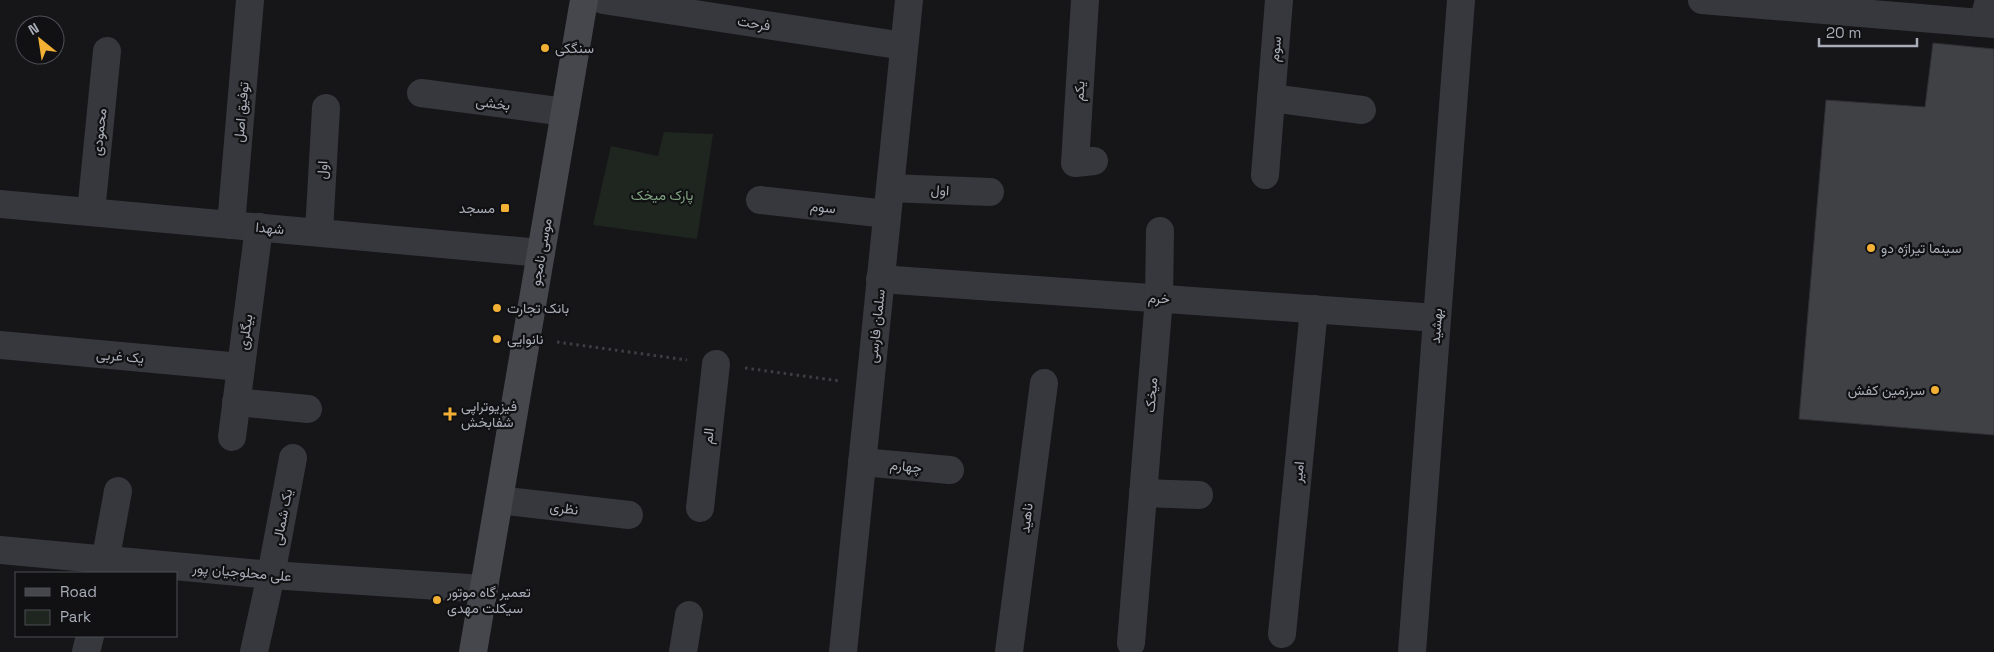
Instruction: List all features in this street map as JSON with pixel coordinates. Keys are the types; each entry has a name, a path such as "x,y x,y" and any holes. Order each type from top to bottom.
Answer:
{"main road":[{"name":"موسی نامجو","path":"473,652 584,0"}],"street":[{"name":"توفیق اصل","path":"231,225 250,0"},
{"name":"فرحت","path":"603,0 751,11 904,46"},
{"name":"سلمان فارسی","path":"843,652 909,0"},
{"name":"یکم","path":"1085,0 1075,163 1094,161"},
{"name":"سوم","path":"1265,176 1279,0"},
{"name":"بهشید","path":"1412,652 1461,0"},
{"path":"1702,0 1989,16"},
{"name":"محمودی","path":"92,212 108,51"},
{"name":"بخشی","path":"421,93 565,112"},
{"path":"1271,98 1362,110"},
{"name":"اول","path":"319,232 326,108"},
{"name":"اول","path":"890,188 990,192"},
{"name":"سوم","path":"760,200 887,214"},
{"name":"شهدا","path":"0,204 541,253"},
{"name":"بیگلری","path":"232,437 259,227"},
{"name":"میخک","path":"1130,643 1159,298 1160,231"},
{"name":"خرم","path":"880,279 1437,318"},
{"name":"امیر","path":"1282,634 1314,309"},
{"name":"یک غربی","path":"0,345 241,367"},
{"name":"الم","path":"700,508 716,364"},
{"name":"ناهید","path":"1009,652 1044,383"},
{"path":"236,402 308,409"},
{"name":"یک شمالی","path":"254,652 293,458"},
{"name":"چهارم","path":"862,462 950,470"},
{"path":"105,566 118,491"},
{"path":"1143,493 1199,495"},
{"name":"نظری","path":"499,500 629,516"},
{"name":"علی محلوجیان پور","path":"0,550 105,566 484,589"},
{"path":"683,652 689,615"},
{"path":"86,652 90,637"}],"green space":[{"name":"پارک میخک","path":"664,132 713,134 697,239 593,225 611,146 658,156"}],"building":[{"path":"1933,43 1994,49 1994,435 1799,419 1826,100 1925,107"}],"place":[{"name":"سنگکی","path":"545,48"},
{"name":"مسجد","path":"505,208"},
{"name":"سینما تیراژه دو","path":"1871,248"},
{"name":"بانک تجارت","path":"497,308"},
{"name":"نانوایی","path":"497,339"},
{"name":"سرزمین کفش","path":"1935,390"},
{"name":"فیزیوتراپی شفابخش","path":"450,414"},
{"name":"تعمیر گاه موتور سیکلت مهدی","path":"437,600"}]}
